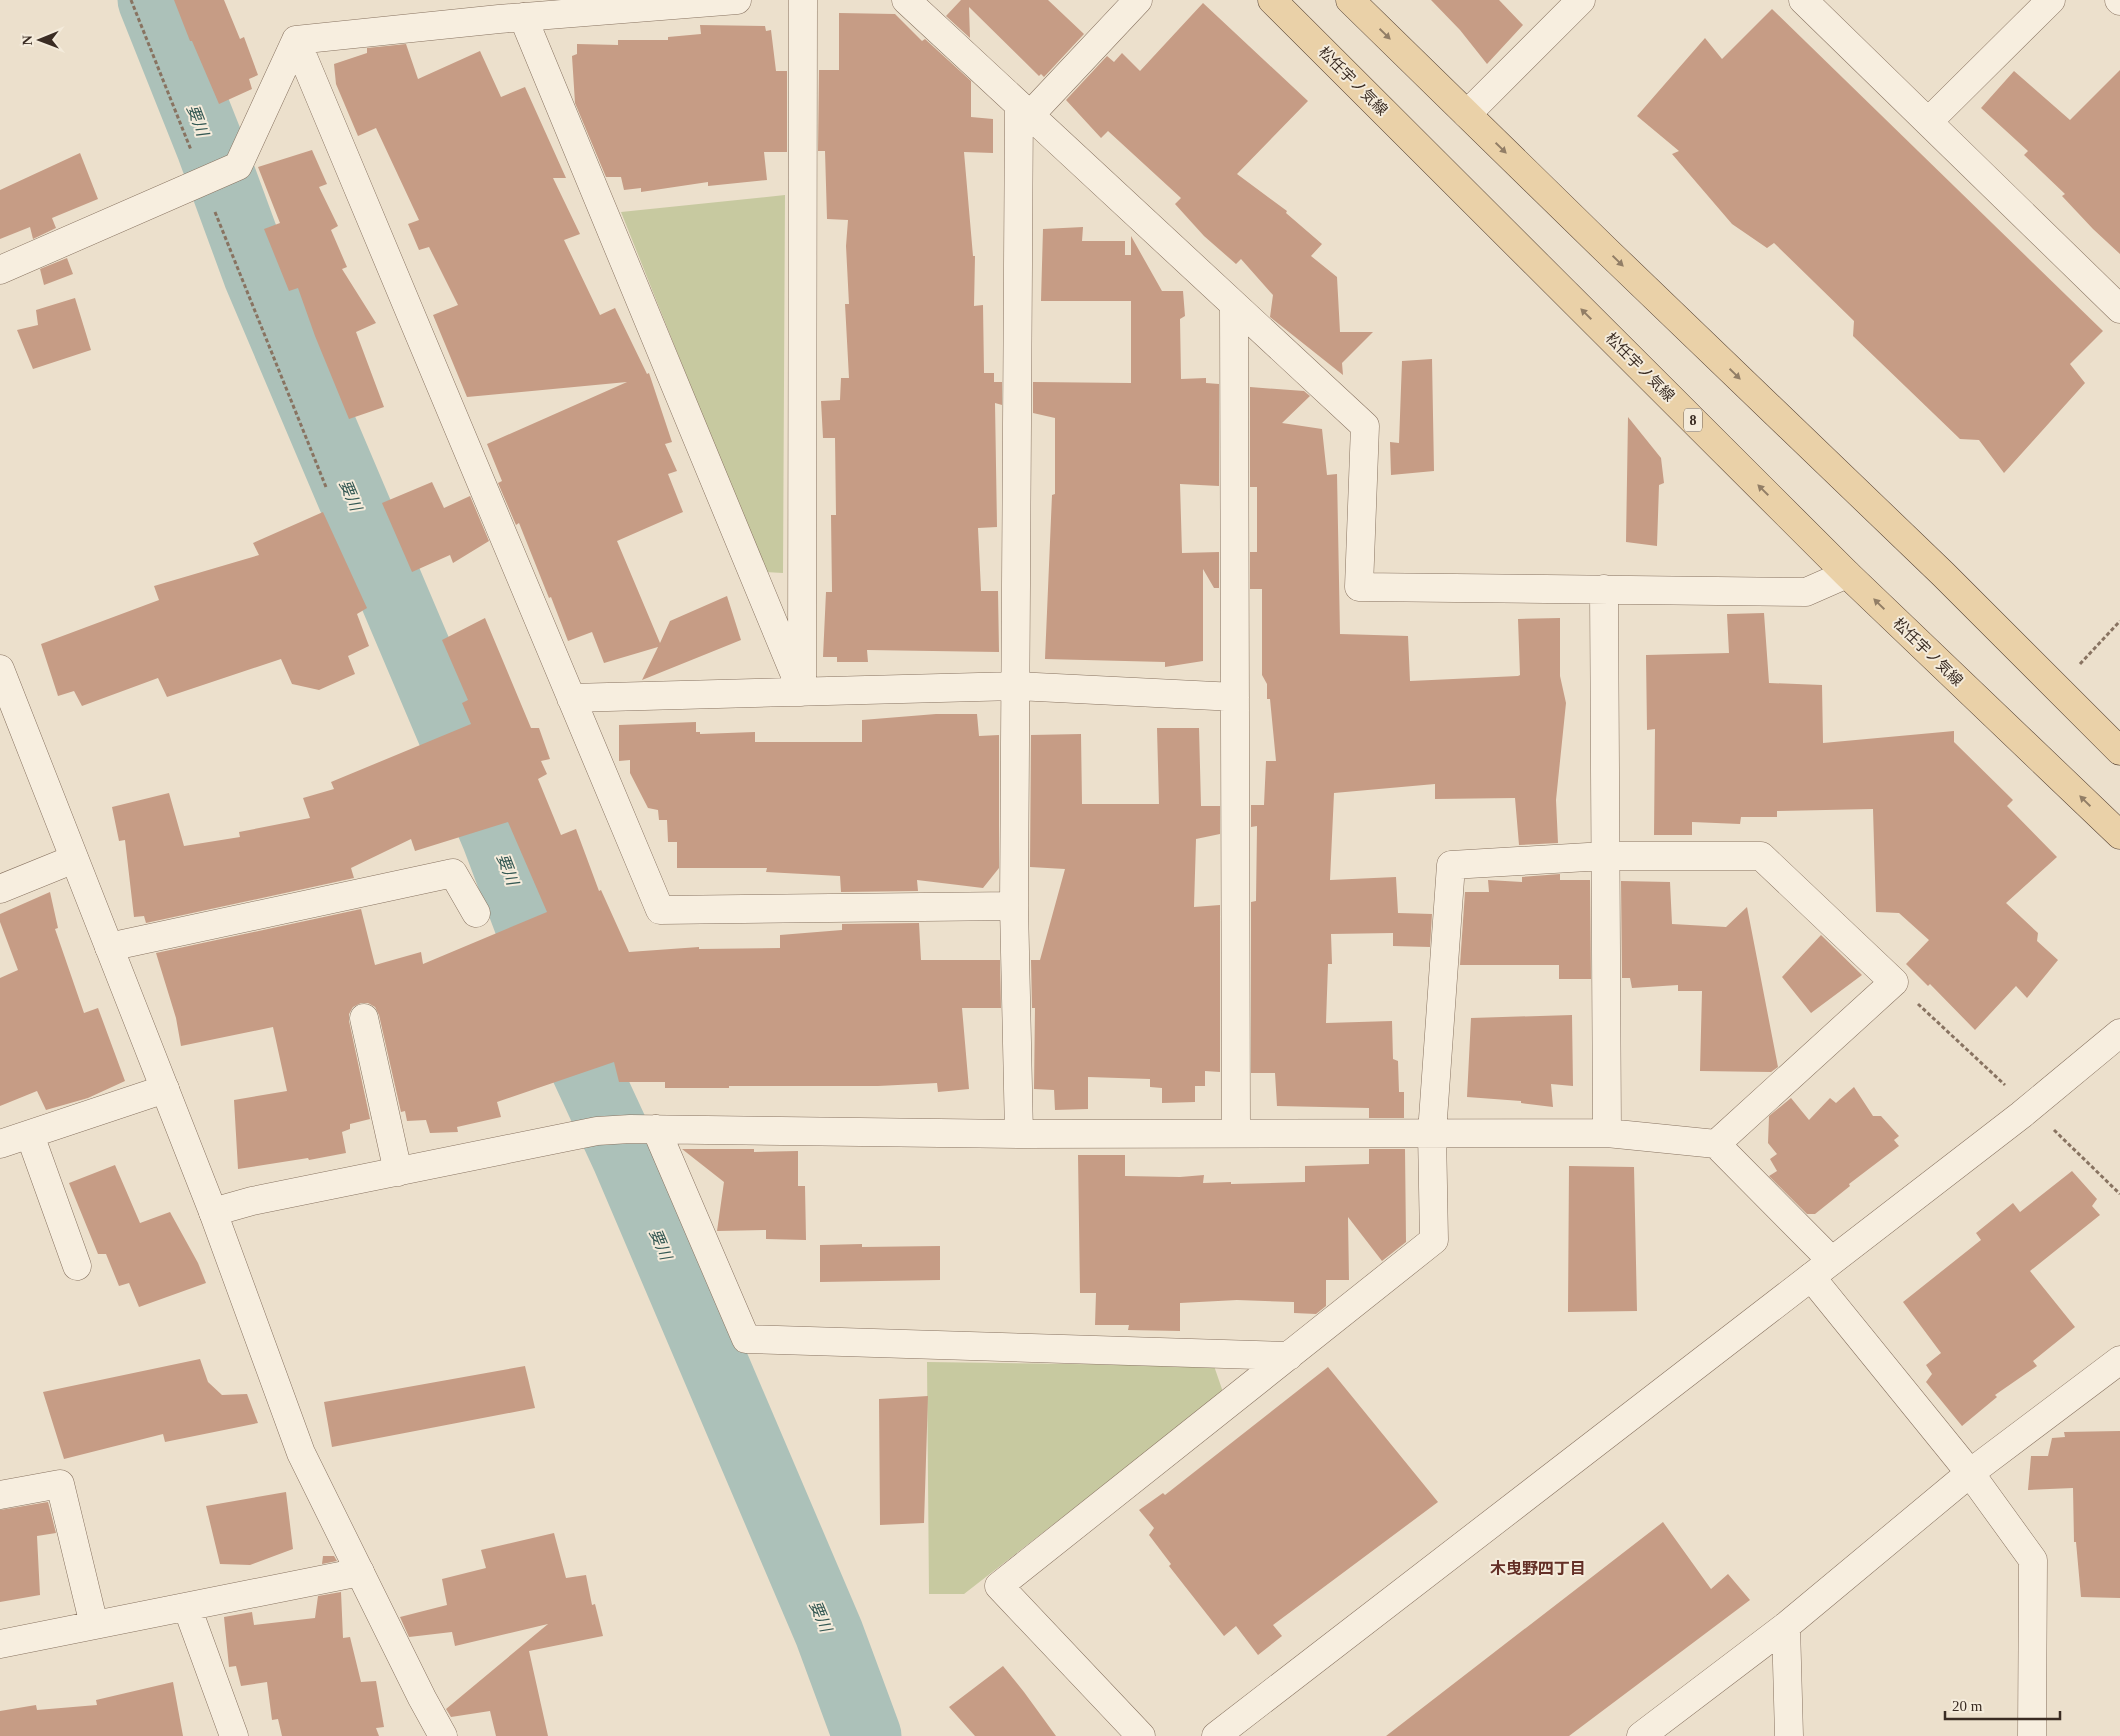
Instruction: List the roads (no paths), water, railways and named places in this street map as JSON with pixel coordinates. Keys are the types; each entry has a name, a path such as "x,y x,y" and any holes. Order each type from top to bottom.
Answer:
{"main road":[{"name":"松任宇ノ気線","path":"1272,0 1847,574 2120,835"},
{"path":"1350,0 1943,574 2120,751"}],"street":[{"path":"296,40 523,17 737,0"},
{"path":"802,692 804,0"},
{"path":"906,0 1365,426 1359,587 1806,592 1847,574"},
{"path":"1019,1134 1014,906 1025,110 1138,0"},
{"path":"1467,114 1581,0"},
{"path":"1803,0 2120,309"},
{"path":"1928,122 2051,0"},
{"path":"523,17 802,692"},
{"path":"0,270 238,166 296,40"},
{"path":"296,40 660,910 1014,906"},
{"path":"1234,305 1236,1134"},
{"path":"1604,589 1607,1133"},
{"path":"0,669 213,1212 301,1453 439,1735"},
{"path":"571,698 1016,686 1235,697"},
{"path":"1141,1736 999,1586 1434,1240 1432,1133 1450,864 1605,856 1762,856 1894,982 1716,1144"},
{"path":"0,889 74,859"},
{"path":"109,947 453,873 476,913"},
{"path":"364,1018 398,1172"},
{"path":"1216,1736 2029,1107 2120,1033"},
{"path":"0,1144 165,1089"},
{"path":"643,1129 746,1339 1289,1356"},
{"path":"213,1212 252,1201 597,1131 643,1129 1019,1134 1607,1133 1716,1144 1821,1268 2034,1560 2032,1736"},
{"path":"30,1135 77,1266"},
{"path":"1641,1736 1786,1626 1970,1473 2120,1360"},
{"path":"0,1495 60,1484 94,1625"},
{"path":"0,1644 360,1572"},
{"path":"187,1607 234,1736"},
{"path":"1786,1626 1789,1736"}],"waterway":[{"name":"要川","path":"152,0 211,148 258,276 496,837 576,1049 626,1157 829,1633 867,1736"}],"district":[{"name":"木曳野四丁目","path":"1538,1568"}]}
